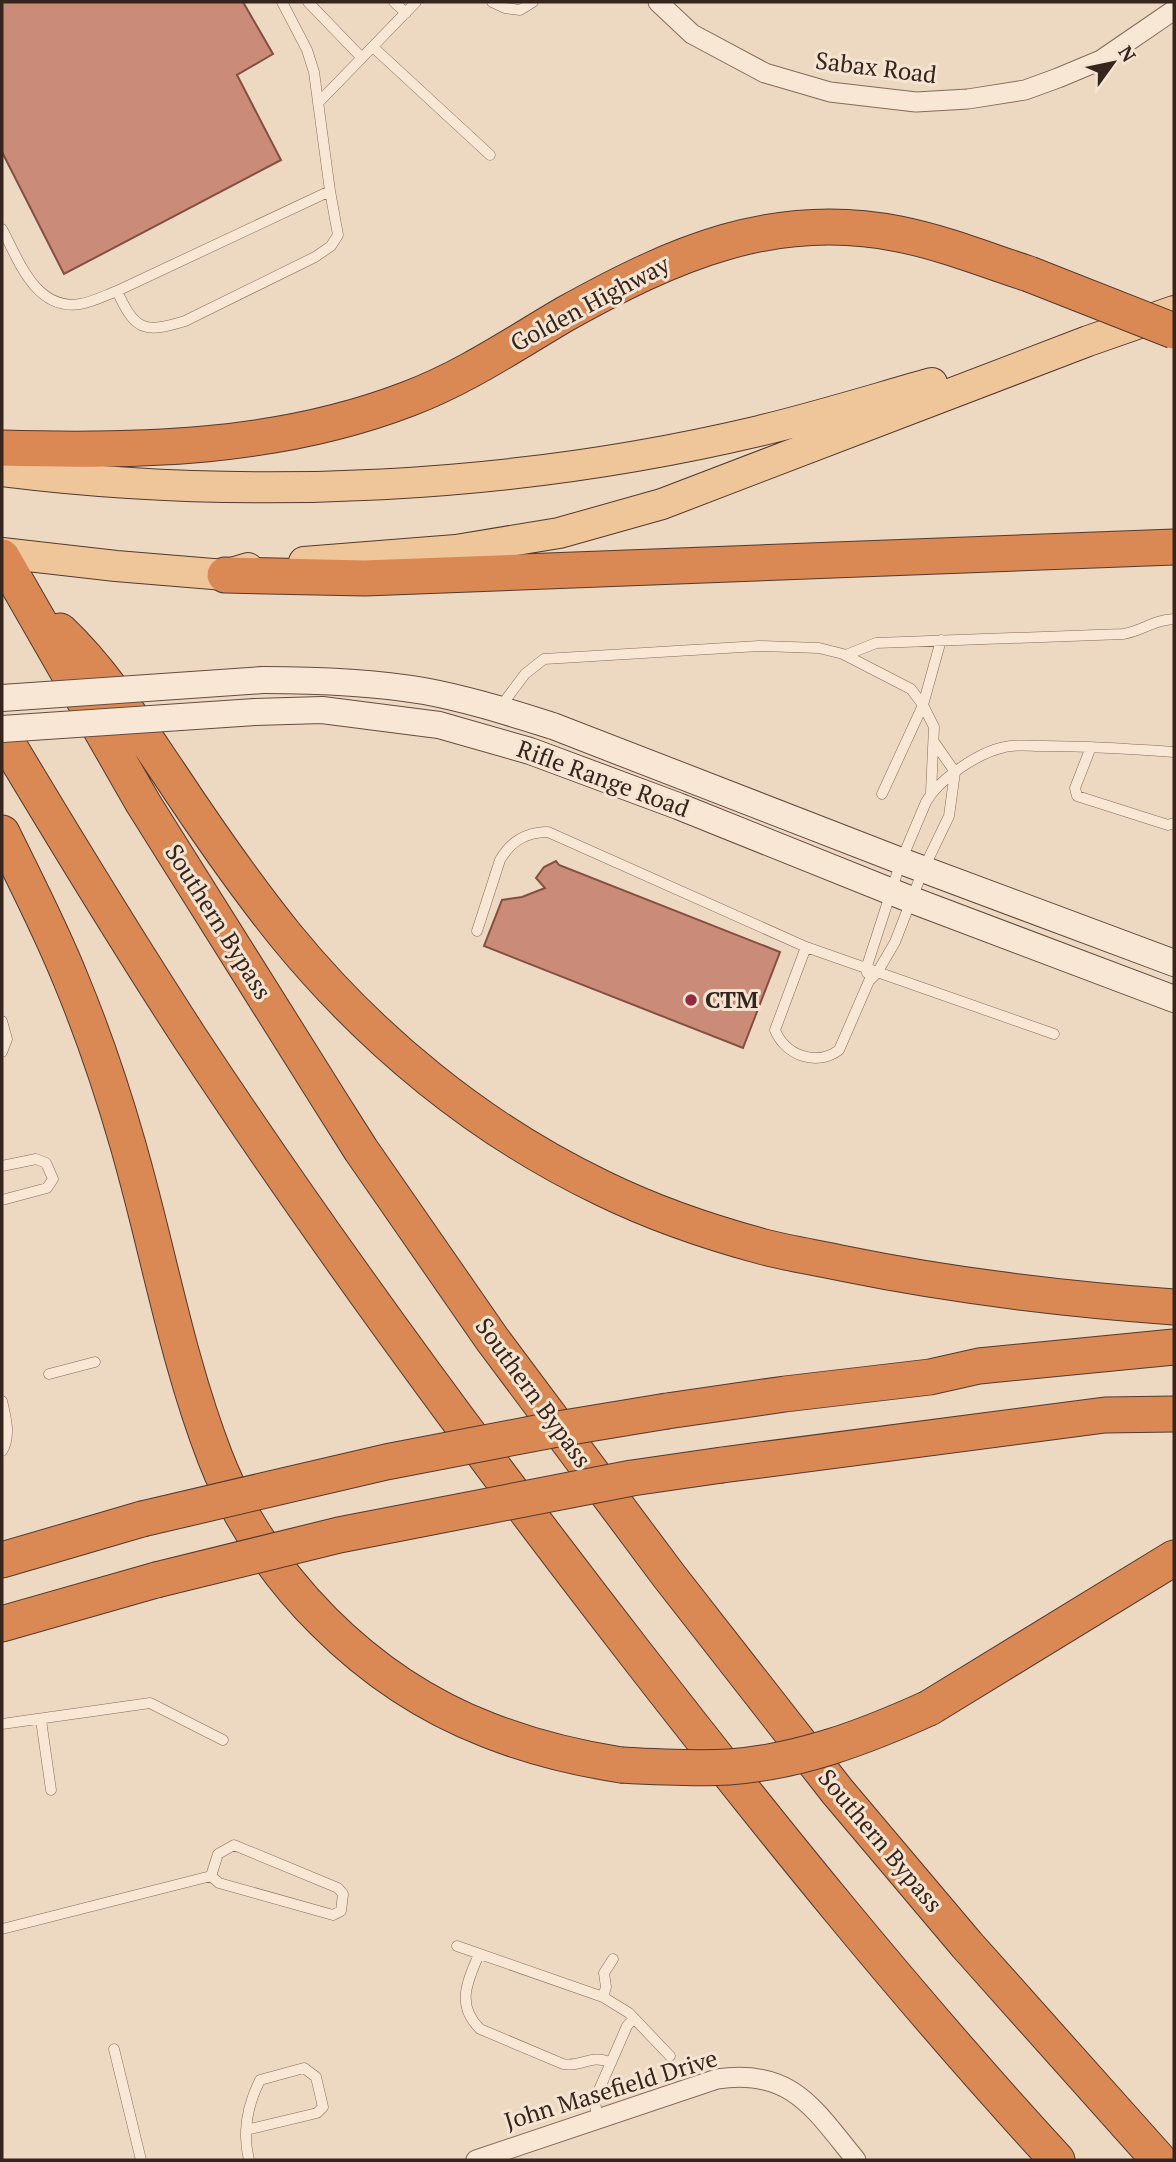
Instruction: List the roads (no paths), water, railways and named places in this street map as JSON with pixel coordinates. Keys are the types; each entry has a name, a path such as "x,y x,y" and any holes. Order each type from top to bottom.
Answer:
{"highway":[{"name":"Golden Highway","path":"2,448 142,449 242,441 347,419 409,399 463,374 644,271 711,245 750,234 841,228 899,234 1029,274 1174,331"},
{"path":"225,575 379,578 1174,547"},
{"name":"Southern Bypass","path":"2,555 24,598 143,803 336,1111 500,1350 669,1576 837,1791 967,1945 1159,2160"},
{"path":"24,598 101,675 244,881 322,978 365,1023 416,1069 528,1147 602,1188 658,1212 764,1247 895,1274 1041,1296 1174,1307"},
{"path":"2,734 88,877 191,1039 441,1396 530,1517 758,1811 906,1988 1057,2160"},
{"path":"2,834 47,924 90,1029 128,1144 196,1405 216,1460 251,1531 281,1573 317,1615 352,1647 432,1704 487,1730 562,1754 621,1765 690,1768 732,1766 790,1758 876,1732 929,1709 1174,1558"},
{"path":"2,1560 142,1519 386,1462 552,1430 785,1394 930,1377 979,1366 1174,1347"},
{"path":"2,1623 156,1580 367,1529 632,1478 1105,1415 1174,1414"}],"main road":[{"path":"2,555 225,575 280,562 318,562 456,550 559,533 662,504 1088,341 1174,311"},
{"path":"2,471 135,482 244,486 329,486 488,476 655,452 759,431 1088,341"},
{"name":"Rifle Range Road","path":"2,698 263,680 333,681 425,691 554,726 912,866 1174,963"},
{"name":"Rifle Range Road","path":"2,729 322,710 439,725 530,751 678,806 902,896 1174,999"}],"street":[{"name":"Sabax Road","path":"658,2 692,34 765,74 830,92 916,102 968,99 1014,92 1058,78 1101,60 1174,10"},
{"name":"John Masefield Drive","path":"476,2160 717,2080 749,2076 781,2085 808,2102 856,2160"}],"lane":[{"path":"117,291 129,317 144,327 167,326 185,321 315,257 331,246 338,235 314,72 307,50 282,2"},
{"path":"308,2 362,58"},
{"path":"394,2 406,13"},
{"path":"318,103 416,2"},
{"path":"492,2 505,8 520,10 533,2"},
{"path":"373,47 490,156"},
{"path":"2,229 28,278 51,301 81,304 117,291 330,191"},
{"path":"846,655 876,643 1123,634 1154,622 1174,620"},
{"path":"882,794 923,705 941,640"},
{"path":"499,709 525,674 544,659 759,646 819,648 846,655 911,689 934,727 931,793 902,896 866,969"},
{"path":"806,947 775,1024 778,1038 786,1048 799,1055 814,1058 828,1056 839,1050 873,977 895,942 902,896 912,866 949,816 955,772 934,742"},
{"path":"931,793 955,772 1008,746 1174,752"},
{"path":"1091,747 1075,788 1077,796 1168,825 1174,823"},
{"path":"477,931 505,851 526,835 548,832 806,947 866,969 873,977 1054,1034"},
{"path":"2,1021 6,1039 2,1052"},
{"path":"2,1166 36,1159 46,1163 53,1179 47,1188 2,1200"},
{"path":"49,1374 95,1362"},
{"path":"2,1401 6,1419 6,1444 2,1451"},
{"path":"2,1724 150,1703 223,1740"},
{"path":"41,1720 51,1790"},
{"path":"234,1845 338,1888 343,1894 341,1911 333,1915 219,1882 211,1876 218,1854 234,1845"},
{"path":"2,1929 211,1876"},
{"path":"457,1946 603,1997 634,2018 670,2056"},
{"path":"479,1954 464,1991 470,2017 480,2029 569,2066 593,2058 611,2063"},
{"path":"603,1997 606,1987 604,1973 613,1959"},
{"path":"597,2119 595,2099 626,2026 634,2018"},
{"path":"114,2049 141,2160"},
{"path":"246,2130 317,2113 323,2107 316,2077 304,2068 260,2080 247,2110 246,2130 250,2160"}],"place":[{"name":"CTM","path":"691,1000"}]}
